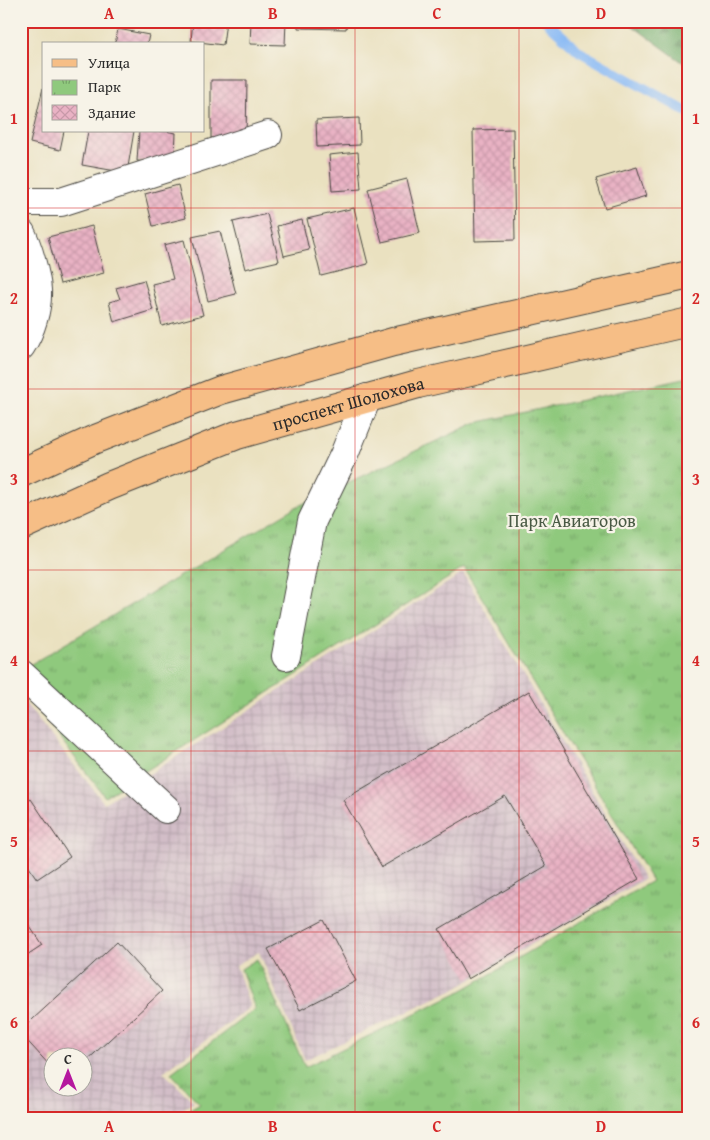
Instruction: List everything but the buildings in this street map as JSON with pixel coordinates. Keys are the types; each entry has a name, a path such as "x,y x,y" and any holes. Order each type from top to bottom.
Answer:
{"main road":[{"path":"21,474 93,440 221,390 393,342 689,275"},
{"name":"проспект Шолохова","path":"21,526 109,486 237,434 418,384 689,322"}],"street":[{"path":"21,202 61,202 268,135"},
{"path":"21,233 27,243 37,290 33,318 21,346"},
{"path":"286,656 312,521 344,455 367,398"},
{"path":"21,674 166,809"}],"shaded area":[{"path":"463,573 644,879 460,986 305,1060 259,952 236,965 250,1007 163,1072 194,1102 166,1119 21,1119 21,698 104,803"}],"green space":[{"path":"626,21 689,21 689,67"},
{"name":"Парк Авиаторов","path":"689,377 689,1119 175,1119 200,1104 171,1073 255,1009 241,969 257,959 305,1067 463,990 652,881 464,568 105,797 21,687 21,670 296,507 475,423"}],"waterway":[{"path":"546,21 580,52 689,113"}]}
